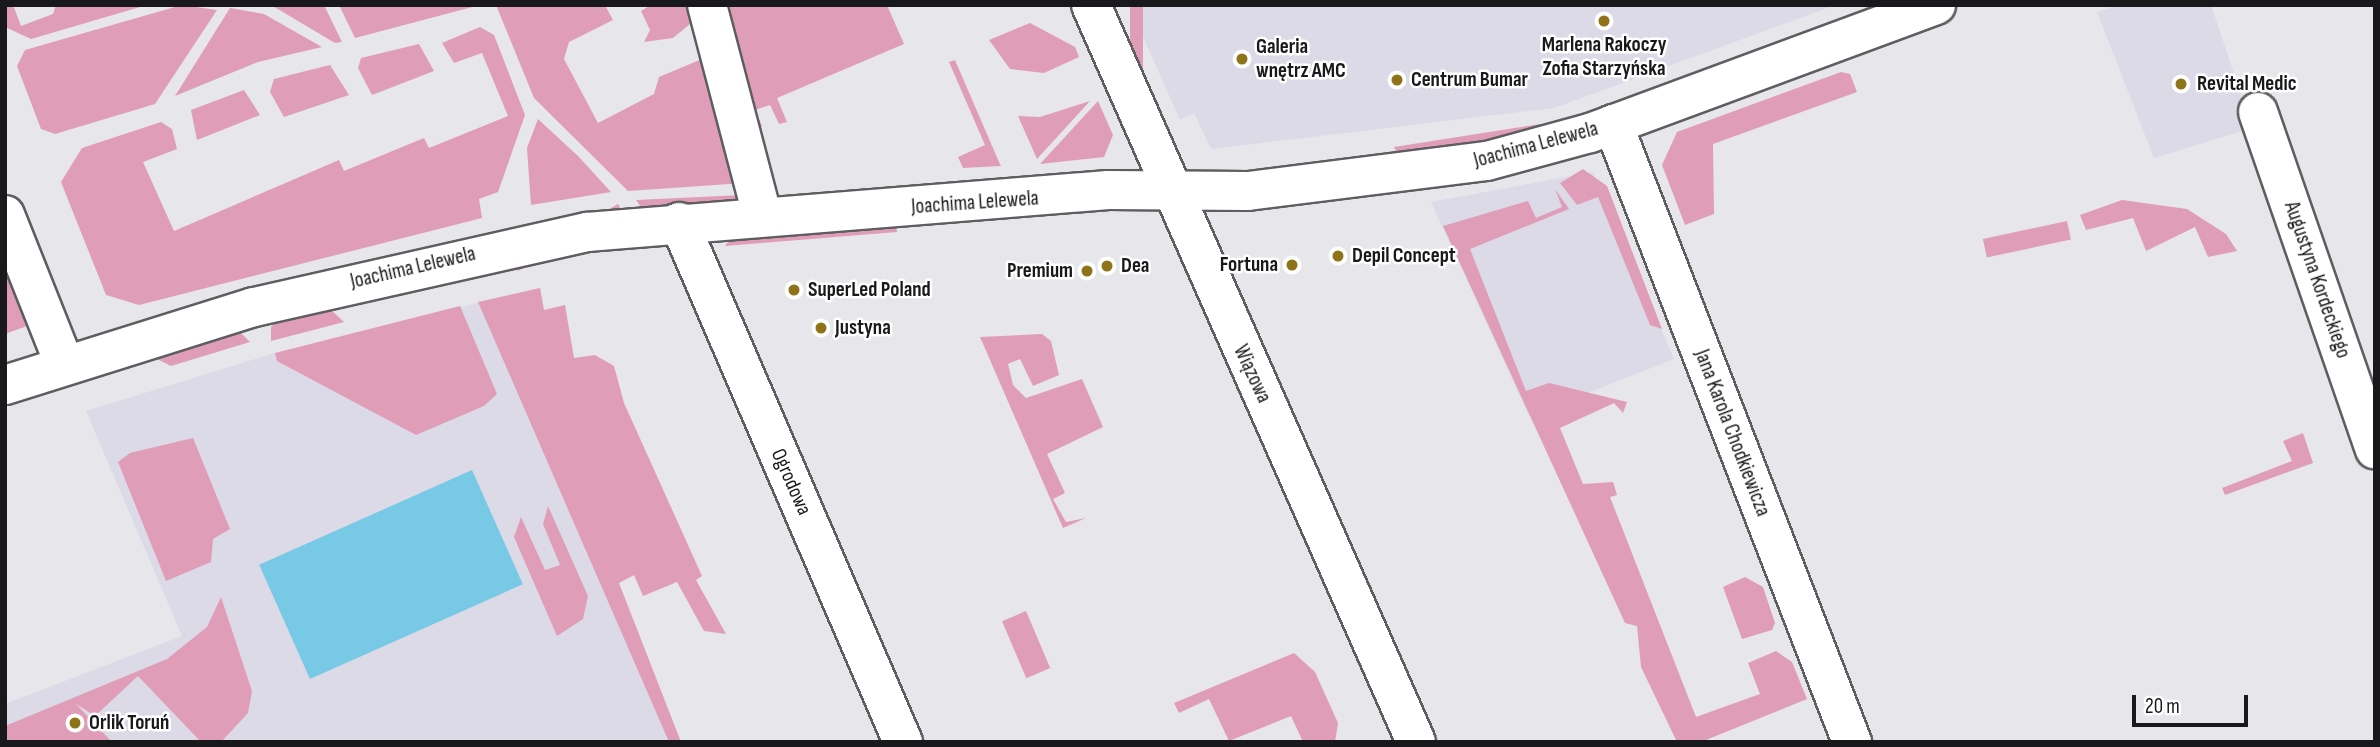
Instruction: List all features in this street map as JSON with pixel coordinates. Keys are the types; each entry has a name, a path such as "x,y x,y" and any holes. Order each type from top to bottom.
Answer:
{"street":[{"path":"707,5 762,215"},
{"name":"Wiązowa","path":"1091,5 1416,742"},
{"name":"Joachima Lelewela","path":"5,385 64,363 402,270 548,238 762,215 1169,187 1248,191 1380,178 1513,155 1613,124 1937,5"},
{"name":"Augustyna Kordeckiego","path":"2258,112 2375,450"},
{"name":"Jana Karola Chodkiewicza","path":"1613,124 1852,742"},
{"path":"5,215 64,363"},
{"name":"Ogrodowa","path":"679,222 903,742"}],"shaded area":[{"path":"5,5 13,5 21,26 53,14 56,5 147,5 31,39 5,27"},
{"path":"182,5 217,10 155,104 55,134 41,129 17,66 25,50"},
{"path":"271,5 324,5 342,42 335,43"},
{"path":"339,5 480,5 355,38"},
{"path":"496,5 605,5 613,20 569,42 564,59 598,123 654,94 659,77 702,59 744,183 628,191 534,98"},
{"path":"651,5 692,5 695,20 673,38 644,42 650,30 641,11"},
{"path":"716,5 887,5 904,44 777,98 787,122 779,124 770,105 755,110 762,126 756,128"},
{"name":"Centrum Bumar","path":"1129,5 1835,5 1554,108 1211,149 1194,113 1180,120"},
{"path":"1130,5 1143,5 1143,135 1130,135"},
{"name":"Revital Medic","path":"2118,5 2211,5 2252,128 2154,158 2097,12"},
{"path":"230,8 264,14 322,47 258,62 175,96"},
{"path":"1030,23 1075,47 1079,57 1044,73 1010,69 989,40"},
{"path":"480,27 494,35 525,115 498,192 479,199 482,218 139,305 106,295 61,182 82,148 161,122 172,129 177,149 143,162 174,231 339,160 344,171 424,138 429,148 508,116 482,53 454,63 442,43"},
{"path":"419,44 434,71 372,95 358,68 361,58"},
{"path":"955,60 1001,166 963,168 958,157 985,145 949,62"},
{"path":"330,65 349,95 284,117 270,92 274,79"},
{"path":"1841,72 1850,74 1857,92 1713,144 1714,214 1685,225 1662,165 1677,132"},
{"path":"244,90 260,115 197,140 191,110"},
{"path":"1090,101 1037,159 1018,116 1040,117"},
{"path":"1098,101 1113,135 1104,157 1040,164"},
{"path":"538,119 578,156 611,192 531,205 527,148"},
{"path":"1540,124 1544,130 1400,160 1394,147"},
{"path":"1583,169 1607,186 1662,329 1650,325 1598,197 1577,205 1560,183"},
{"path":"1593,172 1674,359 1529,416 1431,202"},
{"path":"1555,189 1569,209 1470,249 1526,391 1549,383 1627,402 1623,413 1614,403 1560,428 1583,484 1613,482 1617,495 1610,497 1696,717 1760,694 1748,663 1776,651 1792,662 1807,699 1701,742 1677,742 1641,667 1637,626 1625,623 1443,226 1528,201 1536,218 1562,207"},
{"path":"742,195 740,201 641,207 636,200"},
{"path":"2122,200 2187,209 2226,234 2237,251 2208,257 2195,227 2146,251 2133,218 2086,230 2080,215"},
{"path":"618,204 622,211 518,271 514,264"},
{"path":"2067,221 2071,240 1987,257 1983,239"},
{"path":"896,226 897,232 725,246 731,238"},
{"path":"5,265 30,325 5,334"},
{"path":"540,288 549,346 622,603 681,742 5,742 5,704 182,636 86,411 275,353"},
{"path":"540,288 544,310 565,305 574,358 595,355 614,366 624,403 702,576 696,580 726,634 704,631 677,582 643,596 634,575 619,583 681,742 669,742 478,302"},
{"path":"460,306 497,394 484,406 416,435 277,361 275,353"},
{"path":"330,309 344,322 271,341 271,327 279,319"},
{"path":"239,331 250,342 171,366 157,359 156,353"},
{"path":"1042,334 1051,341 1059,375 1033,386 1020,359 1008,364 1013,385 1026,398 1082,379 1103,427 1047,454 1065,493 1053,499 1066,522 1086,518 1063,528 980,337"},
{"path":"2303,433 2313,463 2225,495 2222,488 2292,461 2283,441"},
{"path":"193,438 230,529 213,539 211,562 166,581 118,462 130,453"},
{"path":"548,506 588,596 583,619 557,636 514,537 521,517 545,570 560,565 543,524"},
{"path":"1745,577 1763,587 1775,623 1772,630 1742,639 1723,587"},
{"path":"221,597 252,691 248,713 221,742 201,742 138,676 95,716 76,704 112,742 5,742 5,726 167,659 207,627"},
{"path":"1026,611 1050,668 1026,678 1002,621"},
{"path":"1294,653 1315,672 1338,723 1335,742 1303,742 1291,716 1229,741 1209,699 1179,713 1174,703"}],"water":[{"path":"472,470 523,584 310,679 259,565"}],"place":[{"name":"Marlena Rakoczy Zofia Starzyńska","path":"1604,21"},
{"name":"Galeria wnętrz AMC","path":"1242,59"},
{"name":"Centrum Bumar","path":"1397,80"},
{"name":"Revital Medic","path":"2181,84"},
{"name":"Depil Concept","path":"1338,256"},
{"name":"Fortuna","path":"1292,265"},
{"name":"Dea","path":"1107,266"},
{"name":"Premium","path":"1087,271"},
{"name":"SuperLed Poland","path":"794,290"},
{"name":"Justyna","path":"821,328"},
{"name":"Orlik Toruń","path":"75,723"}]}
